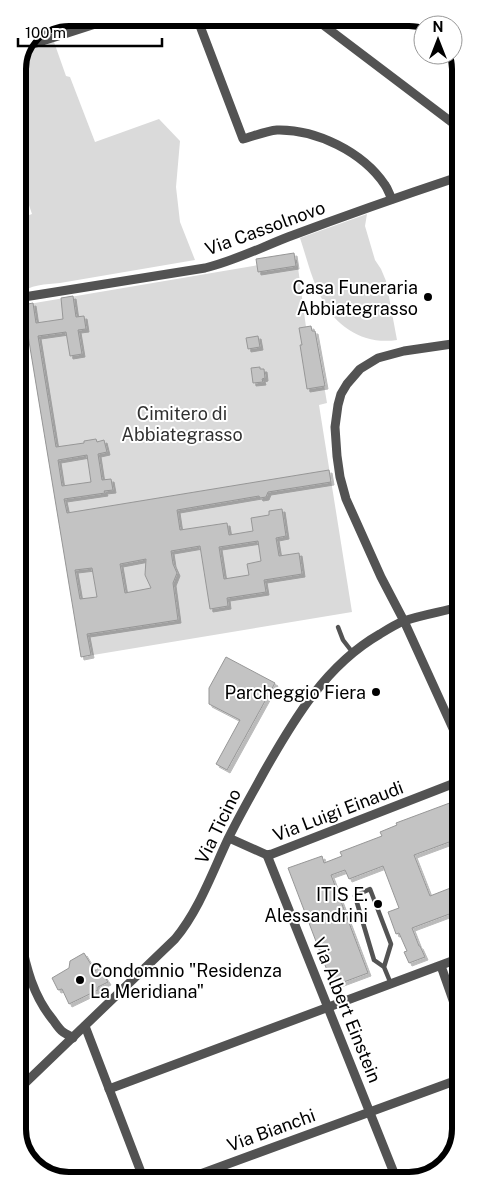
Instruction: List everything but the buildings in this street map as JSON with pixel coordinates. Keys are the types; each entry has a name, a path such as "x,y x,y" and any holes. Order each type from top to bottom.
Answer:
{"street":[{"path":"35,43 89,26"},
{"path":"200,26 243,139 276,130 302,132 328,140 354,153 385,185 392,199"},
{"path":"324,26 452,123"},
{"name":"Via Cassolnovo","path":"26,297 218,265 314,224 452,179"},
{"path":"452,344 378,358 360,369 346,384 341,394 335,427 340,477 346,499 380,577 404,621 452,726"},
{"name":"Via Ticino","path":"26,1082 175,939 181,931 206,887 228,838 273,755 302,708 327,677 364,643 404,621 452,609"},
{"name":"Via Luigi Einaudi","path":"228,838 267,855 272,854 452,784"},
{"name":"Via Albert Einstein","path":"267,855 394,1172"},
{"path":"108,1089 452,962"},
{"path":"442,966 452,996"},
{"path":"26,967 32,985 46,1012 63,1032 73,1038"},
{"path":"85,1026 141,1172"},
{"name":"Via Bianchi","path":"206,1172 452,1082"}],"lane":[{"path":"338,626 343,640 352,652"},
{"path":"384,967 391,944 370,889 356,896 374,960 384,967 391,984"}],"green space":[{"path":"54,42 66,76 70,77 95,142 159,119 180,141 176,187 180,222 195,260 38,286 26,290 26,216 32,214 26,196 26,66 31,50"},
{"path":"367,214 365,226 375,260 386,281 397,340 385,341 363,337 344,327 336,319 319,293 300,238"},
{"name":"Cimitero di Abbiategrasso","path":"297,260 306,327 315,331 327,403 319,405 352,612 81,657 26,323 26,304"}],"place":[{"name":"Casa Funeraria Abbiategrasso","path":"428,297"},
{"name":"Parcheggio Fiera","path":"376,692"},
{"name":"ITIS E. Alessandrini","path":"378,904"},
{"name":"Condomnio \"Residenza La Meridiana\"","path":"80,980"}]}
